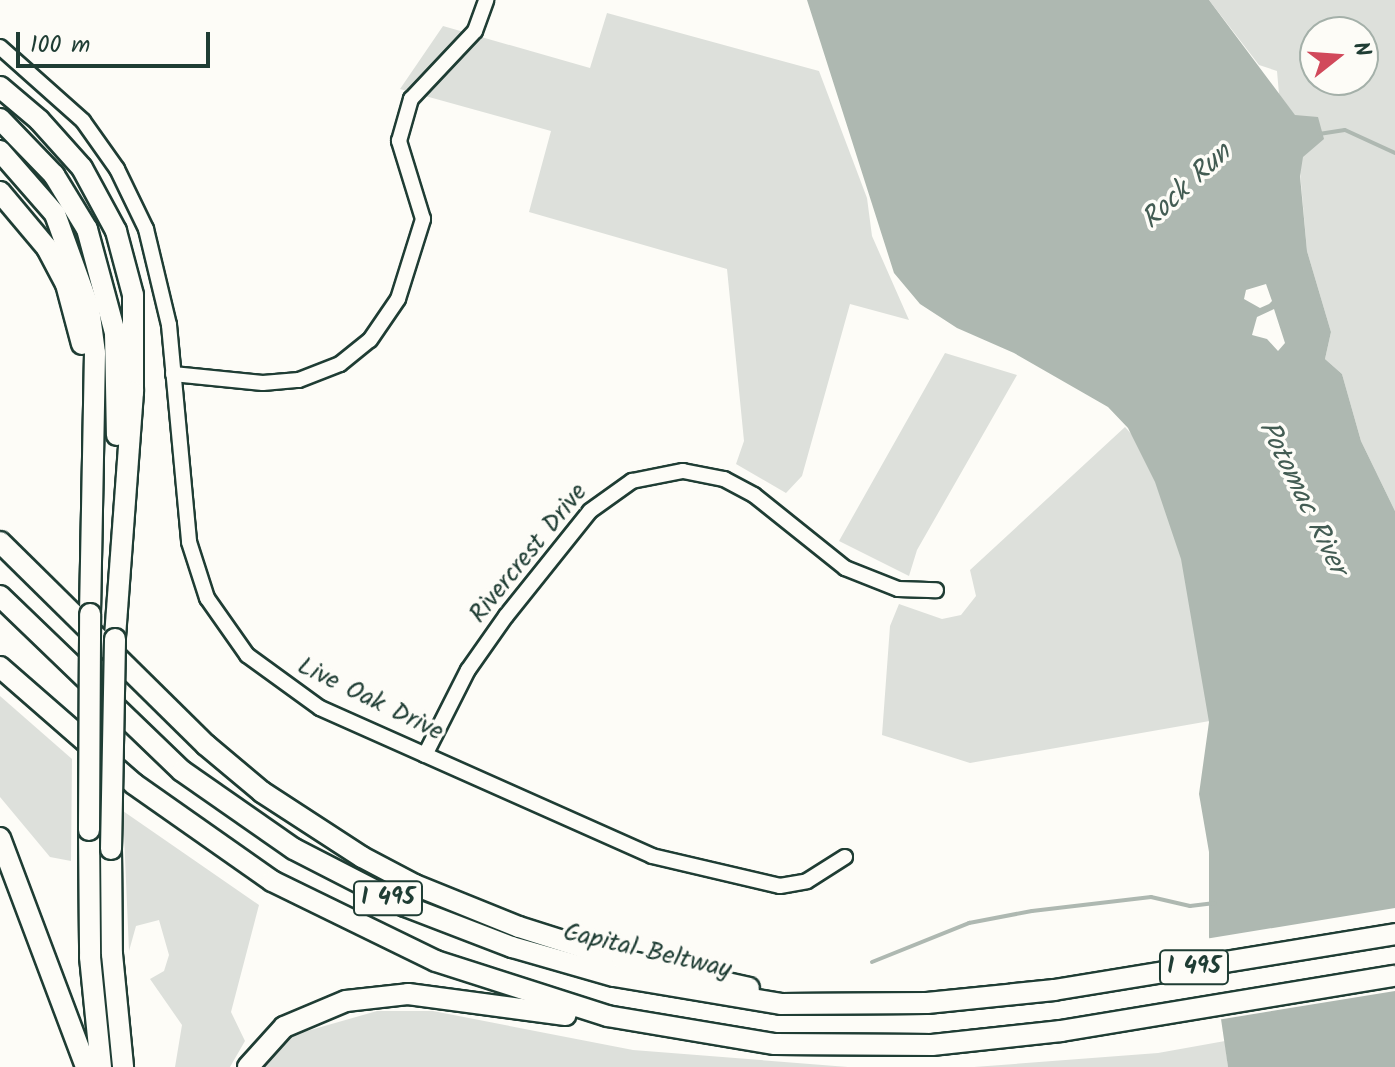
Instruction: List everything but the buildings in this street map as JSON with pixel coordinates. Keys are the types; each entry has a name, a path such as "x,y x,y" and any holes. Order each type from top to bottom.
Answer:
{"highway":[{"path":"0,87 62,143 88,179 116,231 133,295 133,392 115,639"},
{"path":"0,119 54,175 87,229 105,283 117,395 111,849 112,954 123,1067"},
{"path":"0,151 55,214 89,308 95,353 90,614 90,957 101,1067"},
{"path":"0,192 47,248 66,284 84,352 90,614"},
{"path":"0,542 240,773 311,826 401,878 468,909 623,960 783,995 868,1004"},
{"name":"Capital Beltway","path":"0,596 182,771 294,849 405,906 512,947 614,976 781,1004 868,1004 993,997 1395,934"},
{"name":"I 495","path":"0,667 134,784 212,841 319,908 490,982 607,1016 708,1036 828,1047 1000,1039 1395,976"},
{"path":"0,838 86,1067"},
{"path":"248,1067 269,1041 301,1017 382,996 468,1001 708,1036"}],"street":[{"path":"173,374 263,383 299,380 340,364 375,334 398,299 423,219 401,153 399,136 407,111 417,88 475,31 486,0"},
{"name":"Live Oak Drive","path":"0,47 61,97 117,169 159,270 173,374 189,542 220,621 247,655 297,695 627,847 693,868 780,886 807,881 845,857"},
{"name":"Rivercrest Drive","path":"425,755 461,682 506,616 590,511 632,481 683,471 724,479 754,495 845,568 898,589 936,590"}],"shaded area":[{"path":"1209,0 1395,0 1395,511 1361,441 1342,374 1325,359 1331,332 1307,251 1295,116 1279,94 1277,71 1259,65"},
{"path":"607,13 819,71 867,198 872,236 909,320 850,304 802,476 786,493 736,464 744,441 727,269 529,212 551,131 400,89 443,26 590,68"},
{"path":"945,353 1017,375 917,550 909,576 839,541"},
{"path":"1125,427 1151,456 1183,523 1221,719 970,763 882,735 890,626 899,604 942,619 961,615 976,596 970,570"},
{"path":"0,696 72,759 71,861 50,857 0,797"},
{"path":"123,811 259,905 231,1012 245,1041 230,1067 175,1067 182,1025 150,979 164,971 169,955 159,920 136,926 129,951"},
{"path":"377,1011 433,1011 633,1050 848,1067 261,1067 293,1035"},
{"path":"1225,1041 1228,1067 974,1067 1158,1053"}],"water":[{"name":"Potomac River","path":"807,0 1209,0 1295,115 1318,117 1324,139 1303,157 1300,176 1307,251 1331,332 1325,359 1342,374 1361,441 1395,511 1395,1067 1228,1067 1209,937 1209,852 1199,794 1209,722 1181,559 1155,482 1128,428 1108,407 1014,353 957,328 920,304 894,273","holes":["1266,284 1272,301 1269,304 1260,308 1244,299 1246,290","1274,309 1285,343 1278,351 1267,339 1252,335 1257,317"]}],"pier":[{"path":"1395,908 1395,991 1217,1020 1205,939"}],"waterway":[{"name":"Rock Run","path":"1319,134 1345,130 1395,153"},
{"path":"872,962 969,923 1032,911 1151,897 1190,906 1215,903"}]}
